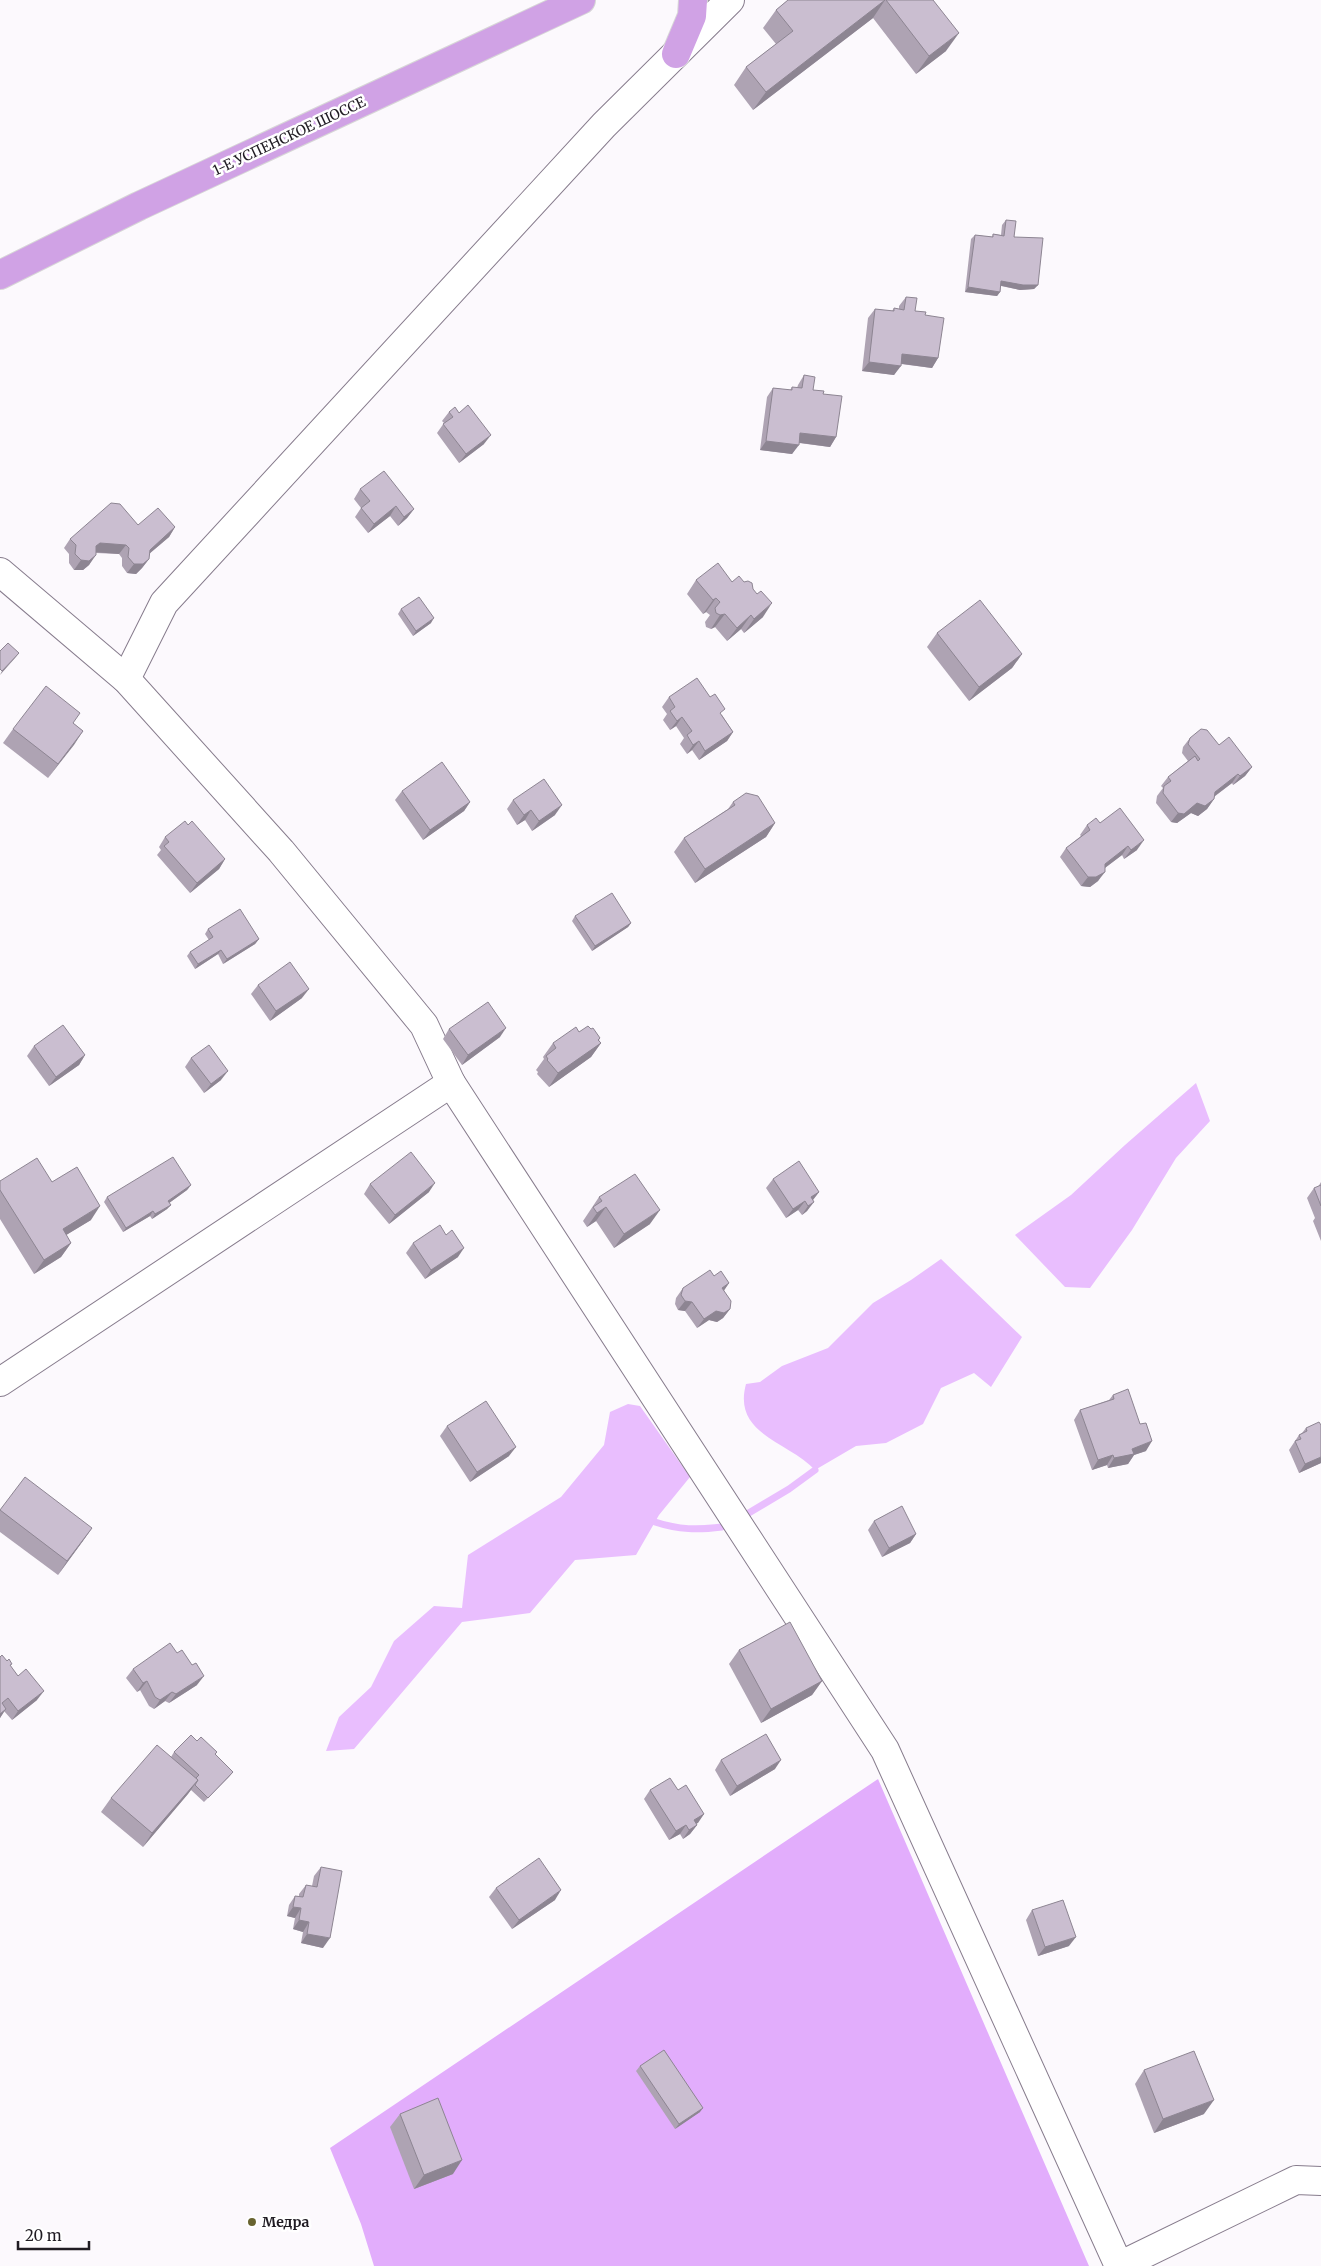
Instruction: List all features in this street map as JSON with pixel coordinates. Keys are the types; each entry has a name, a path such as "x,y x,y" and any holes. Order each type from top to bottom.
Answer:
{"main road":[{"name":"1-Е УСПЕНСКОЕ ШОССЕ","path":"0,275 139,206 581,0"},
{"path":"676,54 692,16 693,0"}],"street":[{"path":"126,679 164,603 604,125 730,0"},
{"path":"0,572 126,679 281,851 424,1025 451,1083 885,1750 1119,2266 1296,2180 1321,2181"},
{"path":"0,1382 451,1083"}],"shaded area":[{"path":"1196,1083 1210,1121 1176,1158 1132,1230 1090,1288 1065,1287 1015,1235 1071,1195"},
{"path":"941,1259 1022,1337 991,1387 974,1373 941,1388 923,1424 886,1443 856,1446 815,1470 804,1460 766,1436 755,1426 747,1415 744,1401 746,1384 760,1382 782,1366 828,1348 873,1303"},
{"path":"628,1404 640,1406 690,1477 659,1515 636,1555 575,1560 530,1613 462,1622 354,1749 326,1751 339,1717 371,1687 394,1641 434,1606 462,1608 468,1555 561,1497 604,1445 610,1412"},
{"path":"878,1779 1089,2266 374,2266 361,2224 330,2148"}],"building":[{"path":"788,0 885,0 766,92 746,67 793,31 776,10"},
{"path":"886,0 933,0 959,33 929,56"},
{"path":"1006,220 1016,221 1014,237 1043,238 1038,285 1023,285 1001,281 1000,292 968,287 975,235 993,237 993,234 1004,236"},
{"path":"906,297 917,298 915,311 926,312 925,315 944,318 938,358 902,354 901,366 869,362 875,309 894,311 894,308 904,310"},
{"path":"804,375 815,377 813,390 824,391 823,394 842,396 836,437 800,433 799,445 766,441 773,388 792,390 792,387 802,388"},
{"path":"468,405 491,435 466,454 443,424 453,417 449,412 455,407 459,413"},
{"path":"384,471 414,509 404,517 396,506 374,524 361,508 370,501 360,489"},
{"path":"111,503 120,504 138,525 158,508 175,527 150,550 149,559 143,564 134,564 128,557 129,548 126,545 100,543 96,546 96,555 89,561 81,560 75,554 76,545 70,539"},
{"path":"718,563 732,582 739,576 744,582 752,583 753,589 757,594 761,591 772,603 754,619 751,615 737,628 725,614 720,615 716,613 715,608 720,602 716,598 713,600 696,580"},
{"path":"419,597 434,618 416,631 401,609"},
{"path":"980,600 1022,654 979,687 937,633"},
{"path":"8,643 19,653 2,671 0,669 0,651"},
{"path":"697,678 710,697 715,694 725,709 720,713 733,732 705,751 699,741 693,745 687,735 692,731 682,717 677,721 670,711 675,707 669,697"},
{"path":"46,686 80,713 73,723 83,731 58,764 13,729"},
{"path":"1201,729 1207,730 1219,745 1229,737 1252,767 1240,776 1238,774 1215,792 1214,799 1205,806 1197,803 1184,814 1178,813 1163,793 1164,786 1171,781 1168,777 1195,756 1198,761 1200,759 1188,744 1190,738"},
{"path":"442,762 470,802 430,830 402,791"},
{"path":"544,779 562,805 539,821 531,810 524,815 513,800"},
{"path":"746,793 758,796 775,823 705,869 684,838 735,805 733,802"},
{"path":"1120,808 1144,840 1131,850 1128,846 1105,864 1105,872 1096,877 1088,877 1066,848 1090,830 1087,825 1096,818 1100,823"},
{"path":"185,821 188,825 192,821 225,859 197,883 164,846 169,842 165,837"},
{"path":"612,893 631,923 595,946 575,916"},
{"path":"240,909 259,939 227,959 221,950 198,964 190,952 213,937 208,929"},
{"path":"290,962 309,989 276,1011 258,985"},
{"path":"488,1002 506,1028 468,1055 449,1029"},
{"path":"63,1025 85,1055 56,1077 34,1046"},
{"path":"588,1026 591,1029 593,1028 601,1043 558,1073 546,1056 556,1048 553,1043 576,1027 579,1032"},
{"path":"209,1045 228,1071 211,1084 191,1058"},
{"path":"411,1152 435,1183 395,1215 370,1184"},
{"path":"173,1157 191,1185 168,1201 171,1205 155,1214 153,1211 126,1228 107,1197"},
{"path":"37,1158 52,1182 77,1167 100,1206 63,1229 71,1243 44,1260 0,1190 0,1181"},
{"path":"799,1161 819,1192 811,1197 814,1202 808,1206 805,1201 793,1209 773,1179"},
{"path":"635,1174 660,1210 624,1234 606,1207 597,1213 593,1207 602,1201 599,1197"},
{"path":"1321,1185 1321,1206 1314,1188"},
{"path":"440,1225 446,1235 452,1230 464,1248 431,1270 413,1243"},
{"path":"710,1270 714,1276 721,1271 729,1283 722,1288 731,1301 730,1309 724,1313 716,1311 704,1319 692,1302 685,1301 681,1295 683,1288"},
{"path":"1128,1389 1140,1424 1146,1423 1152,1441 1132,1449 1134,1454 1114,1458 1113,1455 1098,1460 1080,1410 1114,1399 1113,1395"},
{"path":"486,1401 516,1447 477,1472 447,1426"},
{"path":"1319,1422 1321,1425 1321,1457 1305,1464 1295,1441 1301,1439 1299,1435 1307,1431 1306,1428"},
{"path":"25,1477 92,1528 67,1561 0,1510"},
{"path":"902,1506 916,1534 889,1548 874,1521"},
{"path":"790,1622 822,1681 771,1709 739,1650"},
{"path":"170,1643 177,1653 182,1650 192,1665 196,1663 204,1676 176,1694 172,1692 160,1700 155,1697 147,1681 143,1683 133,1669"},
{"path":"2,1655 7,1661 9,1659 12,1664 10,1665 18,1676 26,1669 44,1691 18,1711 8,1698 2,1703 6,1709 0,1714 0,1657"},
{"path":"766,1734 781,1760 737,1786 721,1760"},
{"path":"191,1735 197,1741 201,1737 217,1752 215,1754 233,1772 208,1798 195,1785 198,1780 196,1778 199,1775 174,1752"},
{"path":"157,1745 198,1780 152,1833 111,1798"},
{"path":"670,1778 678,1790 686,1785 704,1814 694,1820 697,1825 689,1830 686,1825 676,1831 650,1790"},
{"path":"539,1858 561,1890 519,1920 496,1888"},
{"path":"321,1867 342,1871 330,1938 307,1934 309,1922 299,1920 301,1908 293,1907 295,1896 303,1897 306,1885 317,1887"},
{"path":"1063,1900 1076,1937 1045,1947 1032,1910"},
{"path":"664,2050 703,2108 679,2124 640,2066"},
{"path":"1194,2051 1214,2100 1163,2119 1144,2070"},
{"path":"438,2098 462,2160 424,2175 400,2114"}],"waterway":[{"path":"742,1517 789,1489 815,1470"},
{"path":"655,1522 689,1529 722,1527"}],"place":[{"name":"Медра","path":"252,2222"}]}
